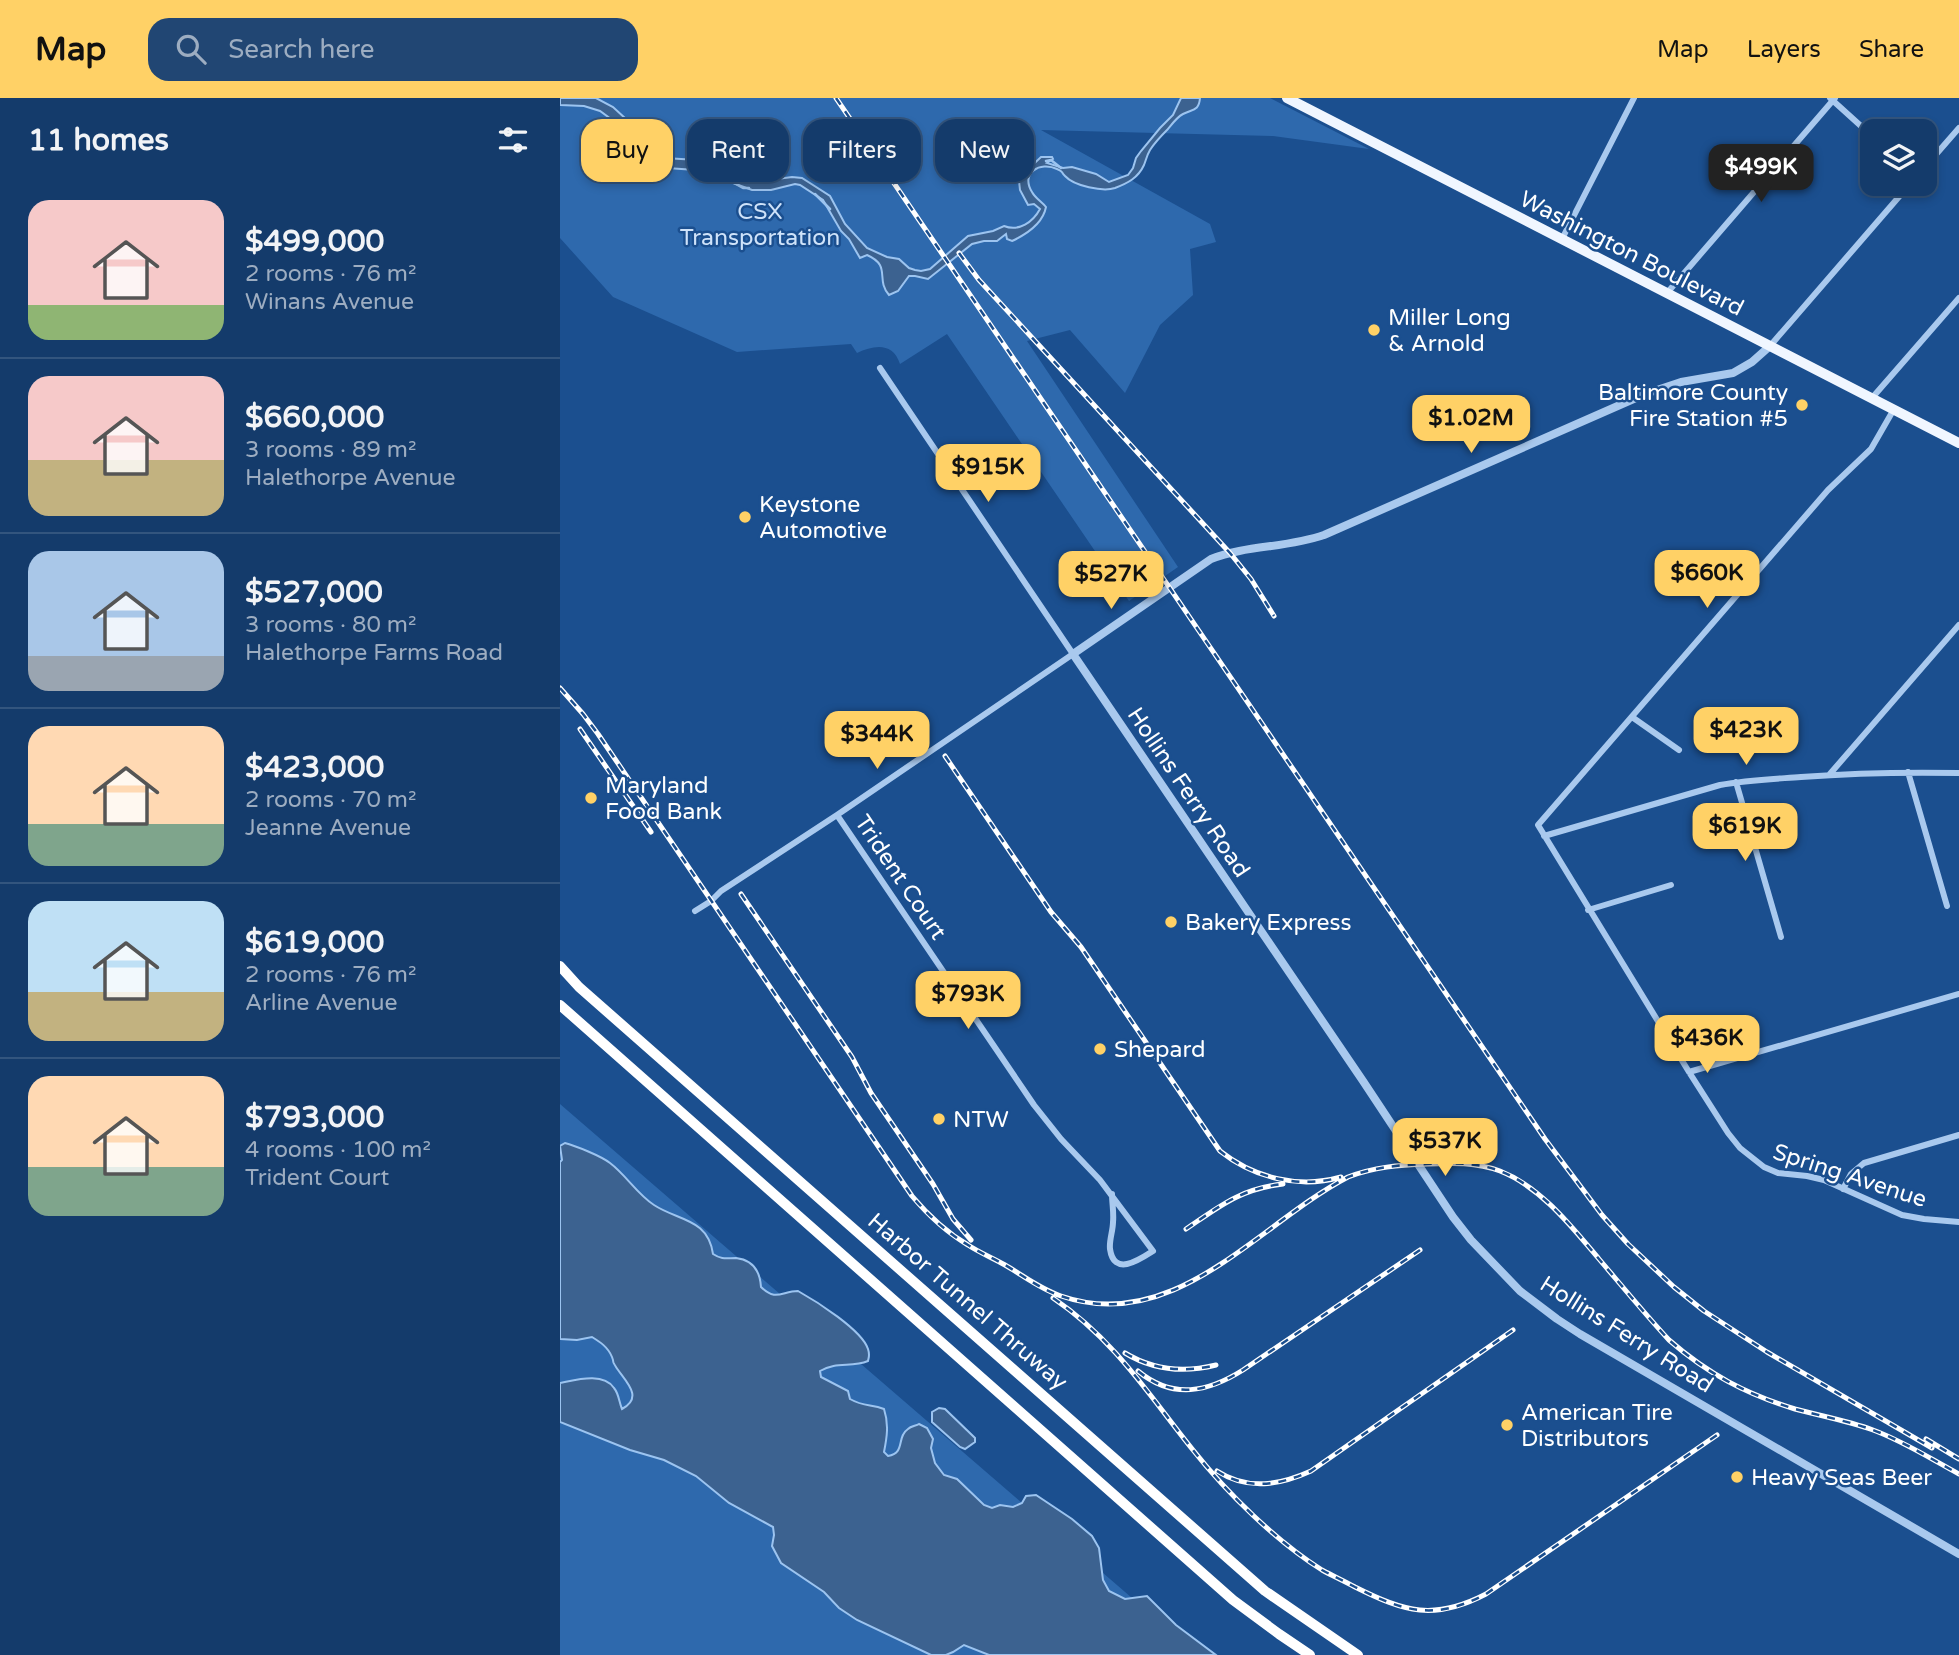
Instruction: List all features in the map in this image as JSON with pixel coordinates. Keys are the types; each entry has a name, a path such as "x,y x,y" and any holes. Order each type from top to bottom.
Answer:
{"highway":[{"name":"Harbor Tunnel Thruway","path":"560,967 579,987 1265,1591 1358,1655"},
{"name":"Harbor Tunnel Thruway","path":"560,1004 1233,1600 1310,1655"}],"main road":[{"name":"Washington Boulevard","path":"1287,98 1959,443"}],"street":[{"path":"1562,239 1634,98"},
{"path":"1667,293 1832,99 1860,125"},
{"path":"1937,153 1959,128"},
{"path":"1951,137 1959,144"},
{"path":"695,911 1211,559 1230,553 1303,542 1324,535 1645,394 1681,382 1732,373 1752,362 1770,346 1900,196"},
{"path":"1872,398 1959,298"},
{"name":"Hollins Ferry Road","path":"880,368 1453,1217 1494,1266 1536,1304 1580,1334 1959,1554"},
{"path":"1679,750 1632,717 1828,490 1871,449 1894,410"},
{"path":"1829,775 1959,625"},
{"name":"Spring Avenue","path":"1632,717 1538,825 1728,1133 1752,1159 1778,1173 1807,1175 1824,1180 1902,1215 1959,1222"},
{"path":"1908,772 1947,906"},
{"path":"1545,836 1736,782 1908,772 1959,774"},
{"path":"1736,782 1781,937"},
{"name":"Trident Court","path":"838,815 1034,1105 1061,1139 1112,1194 1153,1251 1129,1265 1116,1262 1110,1250 1114,1217 1112,1194"},
{"path":"1588,909 1671,885"},
{"path":"1689,1072 1959,994"},
{"path":"1843,1189 1851,1174 1864,1163 1959,1135"}],"green space":[{"name":"CSX Transportation","path":"560,98 1270,98 1369,149 1273,136 1041,130 1210,224 1216,242 1190,249 1193,295 1160,325 1125,393 1070,330 1027,341 1178,567 1129,601 947,334 900,364 888,349 876,347 857,353 851,344 737,352 613,297 560,238"},
{"path":"560,1104 1198,1655 560,1655"}],"shaded area":[{"path":"560,98 596,98 613,107 626,119 611,119 600,111 584,106 560,105"},
{"path":"1181,98 1200,98 1197,107 1179,117 1156,142 1136,177 1115,188 1096,189 1069,180 1057,169 1034,170 1034,164 1041,157 1052,157 1047,163 1096,174 1109,182 1128,175 1141,151 1173,115"},
{"path":"673,158 687,159 687,169 673,168"},
{"path":"789,177 802,178 803,182 808,182 830,196 845,224 867,248 899,259 909,268 921,271 930,269 968,236 1004,226 1020,227 1034,218 1040,209 1034,204 1028,205 1019,182 1028,182 1033,194 1046,207 1042,218 1023,235 1012,241 1007,239 1006,234 997,241 972,244 928,279 909,276 898,291 889,295 883,284 879,264 867,255 860,258 823,200 795,184 771,190 752,190 731,182 789,182"},
{"path":"565,1143 606,1160 654,1205 698,1227 710,1242 713,1254 722,1258 742,1259 752,1264 759,1276 761,1287 766,1291 775,1295 798,1291 857,1333 868,1349 868,1361 826,1368 820,1371 821,1377 848,1391 850,1399 855,1402 884,1409 887,1430 884,1452 888,1456 897,1452 904,1432 909,1428 919,1424 927,1428 933,1439 931,1448 935,1463 944,1475 957,1479 984,1505 992,1508 1000,1505 1013,1507 1022,1503 1026,1496 1036,1495 1092,1536 1099,1548 1103,1580 1109,1591 1125,1599 1147,1596 1176,1625 1216,1655 989,1655 964,1645 946,1655 931,1655 857,1620 839,1608 824,1592 781,1563 772,1546 773,1527 729,1503 696,1476 664,1460 630,1450 560,1422 560,1383 589,1378 603,1380 616,1390 622,1409 632,1399 631,1388 601,1343 592,1337 560,1339 560,1146"},
{"path":"939,1408 945,1409 975,1438 975,1442 965,1449 960,1447 932,1422 932,1412"}],"waterway":[{"path":"1046,161 1051,160 1061,168"},
{"path":"732,182 749,188"},
{"path":"815,194 830,209"}],"railway":[{"path":"836,98 1545,1139 1602,1215 1628,1244 1704,1311 1767,1352 1932,1448"},
{"path":"959,253 979,280 1230,553 1251,579 1274,616"},
{"path":"560,688 598,734 912,1196 952,1235 1039,1286 1061,1296 1102,1304 1141,1300 1178,1288 1213,1269 1348,1177 1407,1165 1455,1163 1482,1166 1515,1178 1542,1197 1578,1234 1669,1340 1713,1373 1744,1390 1777,1403 1884,1434 1959,1474"},
{"path":"580,729 651,832"},
{"path":"945,756 1051,912 1081,947 1220,1151 1247,1168 1278,1179 1309,1182 1341,1177"},
{"path":"741,894 852,1057 871,1093 933,1184 953,1219 971,1240"},
{"path":"1186,1229 1242,1194 1283,1184"},
{"path":"1138,1371 1151,1380 1177,1389 1190,1390 1217,1384 1243,1370 1420,1250"},
{"path":"1053,1298 1075,1314 1113,1350 1206,1466 1270,1531 1322,1570 1373,1596 1405,1607 1420,1610 1451,1608 1486,1594 1717,1435"},
{"path":"1217,1471 1240,1481 1264,1484 1288,1480 1311,1471 1513,1330"},
{"path":"1125,1353 1147,1363 1169,1368 1192,1369 1216,1365"},
{"path":"1926,1439 1959,1459"}],"place":[{"name":"Miller Long & Arnold","path":"1374,330"},
{"name":"Baltimore County Fire Station #5","path":"1802,405"},
{"name":"Keystone Automotive","path":"745,517"},
{"name":"Maryland Food Bank","path":"591,798"},
{"name":"Bakery Express","path":"1171,922"},
{"name":"Shepard","path":"1100,1049"},
{"name":"NTW","path":"939,1119"},
{"name":"American Tire Distributors","path":"1507,1425"},
{"name":"Heavy Seas Beer","path":"1737,1477"}]}
